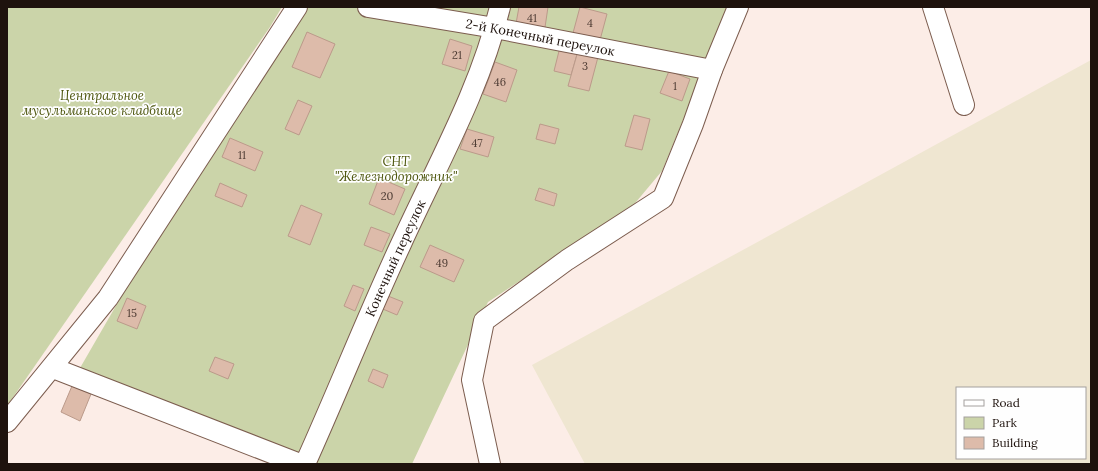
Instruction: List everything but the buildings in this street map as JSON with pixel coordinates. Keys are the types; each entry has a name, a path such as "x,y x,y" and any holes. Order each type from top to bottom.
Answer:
{"street":[{"path":"7,422 108,298 297,7"},
{"name":"2-й Конечный переулок","path":"368,7 495,28 712,70"},
{"name":"Конечный переулок","path":"305,464 382,284 470,95 495,28 500,7"},
{"path":"490,464 472,380 484,321 567,260 663,198 738,7"},
{"path":"933,7 964,105"},
{"path":"52,368 300,464"}],"shaded area":[{"path":"1091,60 1091,464 585,464 532,365"}],"green space":[{"name":"Центральное мусульманское кладбище","path":"7,7 282,7 270,27 7,406"},
{"name":"СНТ \"Железнодорожник\"","path":"306,7 730,7 662,171 631,208 488,302 412,464 320,464 80,368 136,271 217,148"}]}
